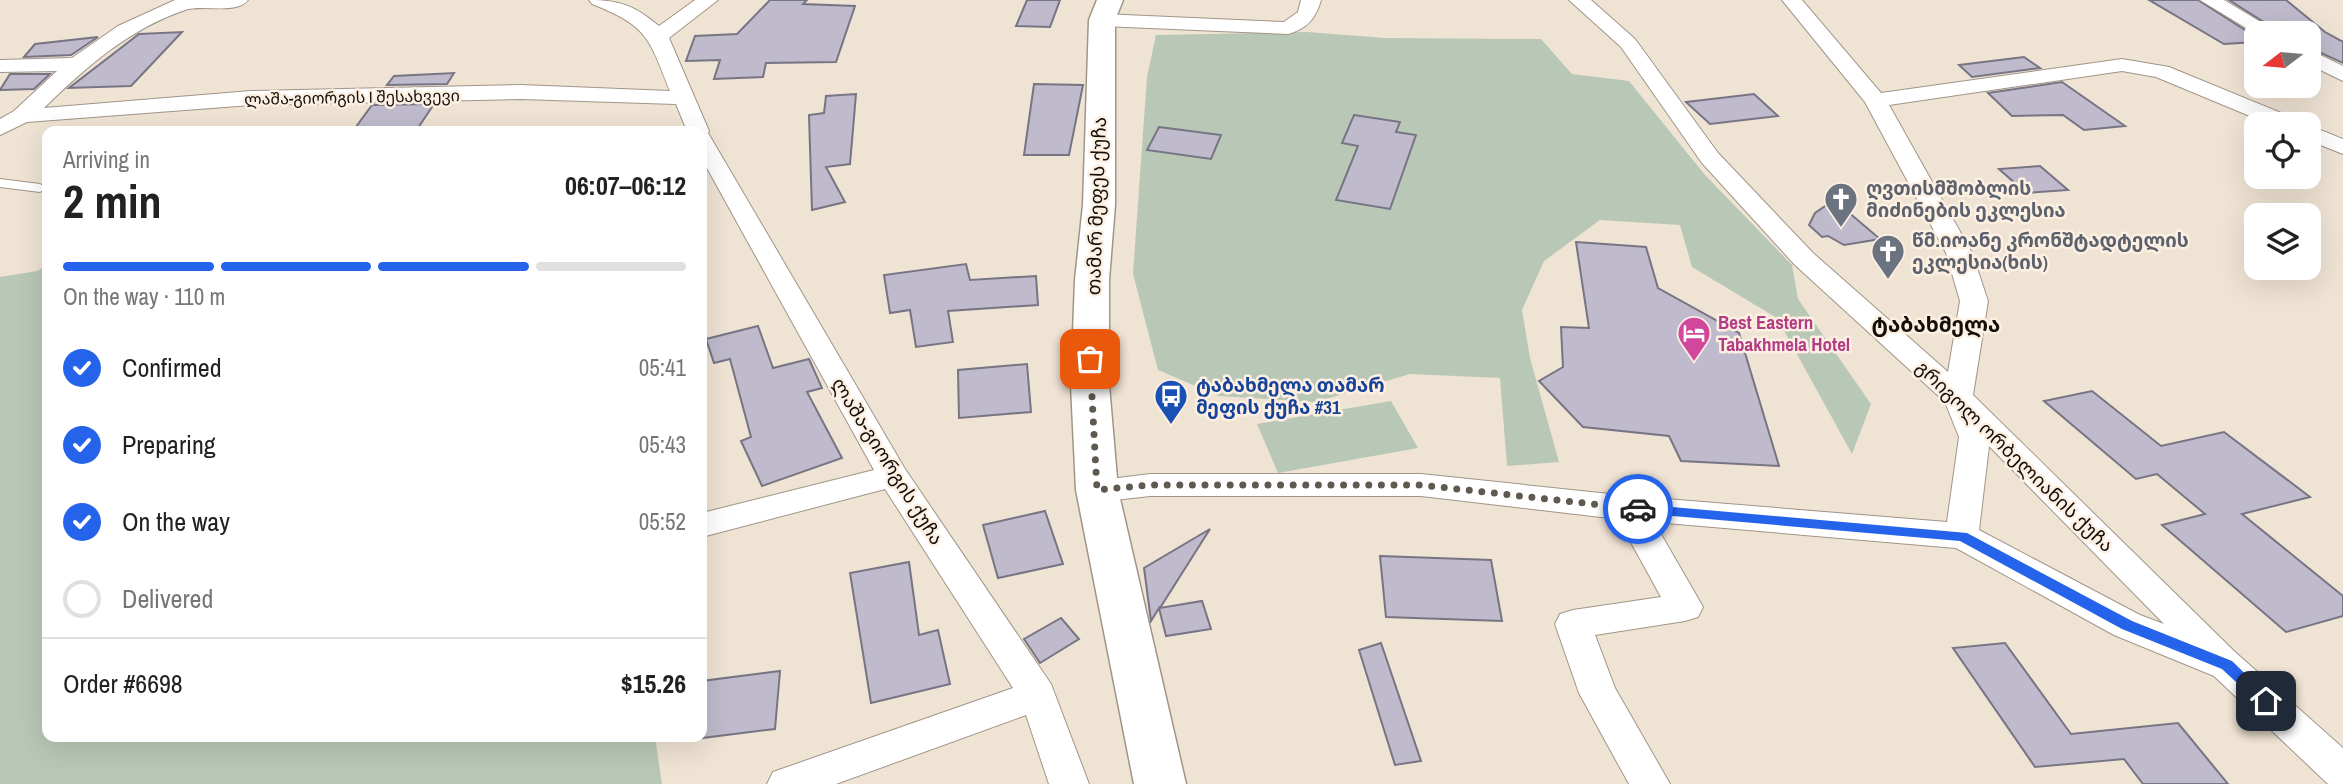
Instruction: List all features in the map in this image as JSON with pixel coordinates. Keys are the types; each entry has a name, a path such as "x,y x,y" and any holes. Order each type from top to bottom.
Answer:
{"street":[{"path":"0,128 22,116 77,64 125,30 181,1 238,0"},
{"path":"599,0 630,12 658,36 696,126"},
{"path":"658,36 708,0"},
{"path":"1106,10 1288,28 1307,15 1311,0"},
{"name":"გრიგოლ ორბელიანის ქუჩა","path":"1579,0 1628,43 1710,158 1804,259 1958,397 2227,665 2343,773"},
{"path":"1792,0 1875,100 1959,253 1974,301 1958,397 1974,437 1962,536"},
{"path":"2210,0 2248,21"},
{"name":"თამარ მეფეს ქუჩა","path":"1106,10 1099,205 1092,280 1090,385 1097,490 1160,784"},
{"path":"2321,62 2343,75"},
{"path":"0,66 77,64"},
{"path":"1875,100 2122,65 2161,72 2259,112"},
{"name":"ლაშა-გიორგის I შესახვევი","path":"22,116 251,98 521,92 683,98"},
{"path":"2321,138 2343,147"},
{"name":"ლაშა-გიორგის ქუჩა","path":"707,159 893,476 1038,695 1069,784"},
{"path":"707,525 893,476"},
{"path":"1097,490 1150,485 1421,485 1629,508 1962,536 2127,625 2227,665"},
{"path":"1629,508 1685,607 1573,624 1598,694 1650,784"},
{"path":"787,784 1038,695"}],"lane":[{"path":"0,183 40,188"}],"green space":[{"path":"1307,32 1385,38 1541,39 1572,74 1629,81 1705,175 1792,265 1798,299 1871,404 1852,454 1777,318 1692,267 1680,225 1600,220 1544,261 1522,310 1530,358 1559,462 1507,466 1500,378 1410,374 1316,402 1219,396 1158,370 1133,274 1147,77 1156,35"},
{"path":"42,268 42,742 656,742 662,784 0,784 0,277"},
{"path":"1391,401 1418,448 1278,473 1257,424"}],"building":[{"path":"770,0 807,0 803,4 855,6 836,62 766,63 763,77 714,79 720,60 686,61 695,36 737,34"},
{"path":"1027,0 1060,0 1050,27 1016,26"},
{"path":"2149,0 2198,0 2244,29 2244,43 2224,44"},
{"path":"2229,0 2286,0 2312,21 2262,21"},
{"path":"2321,29 2343,42 2343,63 2321,53"},
{"path":"182,32 131,86 69,88 139,34"},
{"path":"98,37 71,55 24,57 35,44"},
{"path":"2024,57 2040,68 1972,77 1959,65"},
{"path":"454,73 447,84 387,85 394,76"},
{"path":"10,74 50,74 34,89 0,90"},
{"path":"2062,82 2125,126 2084,130 2063,115 2012,116 1988,93"},
{"path":"1034,84 1083,85 1069,155 1024,155"},
{"path":"856,94 850,164 826,167 845,202 812,210 809,115 824,113 826,96"},
{"path":"1754,94 1778,116 1710,124 1686,102"},
{"path":"434,104 419,126 357,126 372,105"},
{"path":"1354,115 1400,122 1396,132 1416,135 1390,209 1336,200 1358,146 1342,143"},
{"path":"1159,127 1221,135 1211,159 1147,150"},
{"path":"2040,166 2068,190 2026,193 1999,169"},
{"name":"ღვთისმშობლის მიძინების ეკლესია","path":"1834,200 1880,239 1844,245 1828,236 1822,237 1809,225 1815,213"},
{"path":"1576,242 1646,247 1658,288 1739,333 1779,466 1681,461 1669,436 1583,427 1539,381 1563,367 1561,327 1589,328"},
{"path":"966,264 970,280 1036,276 1038,305 948,311 953,342 916,347 910,310 890,313 884,275"},
{"path":"758,326 773,368 809,359 822,388 807,392 842,458 762,486 741,441 751,437 730,359 714,363 707,339"},
{"path":"1027,364 1031,412 959,418 958,370"},
{"path":"2092,391 2161,446 2224,432 2310,497 2242,514 2343,596 2343,616 2286,632 2162,525 2205,514 2157,474 2136,479 2044,401"},
{"path":"1045,511 1063,564 998,578 983,525"},
{"path":"1210,529 1160,608 1202,601 1211,629 1166,636 1159,608 1151,621 1144,568"},
{"path":"1380,556 1491,560 1502,621 1386,617"},
{"path":"909,562 919,635 938,630 950,684 871,703 850,573"},
{"path":"1061,618 1079,639 1040,663 1024,639"},
{"path":"1381,643 1421,761 1395,765 1359,650"},
{"path":"2005,643 2071,734 2178,723 2228,784 2143,784 2124,759 2035,767 1953,648"},
{"path":"780,671 775,729 707,737 707,680"}],"way so far":[{"path":"1090,359 1097,490 1150,485 1421,485 1638,509"}],"place":[{"name":"ღვთისმშობლის მიძინების ეკლესია","path":"1841,229"},
{"name":"წმ.იოანე კრონშტადტელის ეკლესია(ხის)","path":"1888,281"},
{"name":"Best Eastern Tabakhmela Hotel","path":"1694,363"},
{"name":"ტაბახმელა თამარ მეფის ქუჩა #31","path":"1171,426"}],"district":[{"name":"ტაბახმელა","path":"1936,324"}],"route":[{"path":"1638,509 1962,536 2127,625 2227,665 2266,701"}]}
